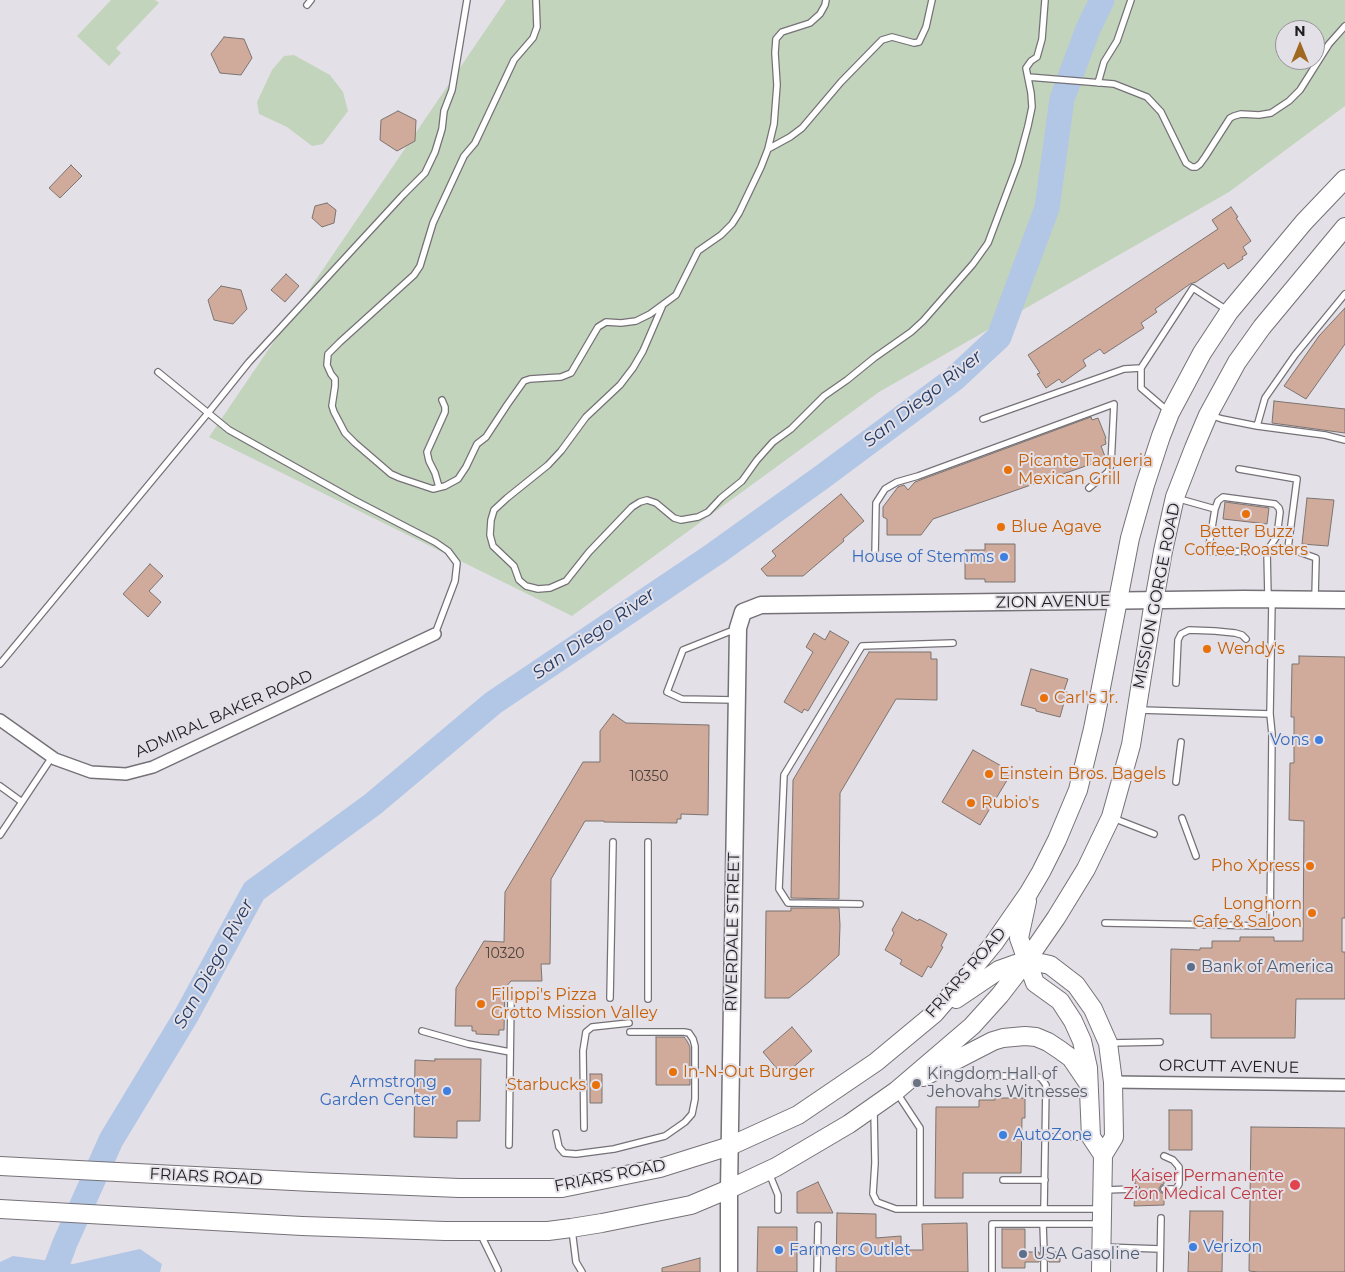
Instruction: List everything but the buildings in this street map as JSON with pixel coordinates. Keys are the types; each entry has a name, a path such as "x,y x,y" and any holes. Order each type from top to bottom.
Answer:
{"main road":[{"path":"1103,1155 1091,1137 1088,1068 1082,1041 1073,1020 1060,1001 1036,982 1019,938 1028,894 1058,840 1078,790 1093,729 1130,538 1145,484 1170,413 1202,353 1229,312 1304,222 1345,178"},
{"name":"MISSION GORGE ROAD","path":"1027,960 1056,918 1086,868 1111,817 1131,745 1135,710 1154,601 1175,498 1208,414 1237,362 1262,327 1344,229"},
{"name":"FRIARS ROAD","path":"0,1166 459,1188 562,1188 660,1168 730,1146 798,1115 876,1062 934,1013 994,943 1028,894"},
{"path":"0,1209 302,1226 548,1231 602,1224 690,1205 768,1171 841,1129 874,1107 896,1091 972,1026 1004,991 1027,960"},
{"path":"934,1013 999,970 1027,960 1050,965 1076,985 1093,1008 1108,1043 1113,1082 1114,1137 1103,1155 1101,1272"},
{"path":"896,1091 993,1041 1025,1036 1036,1037 1060,1050 1070,1058 1089,1084"}],"street":[{"name":"ZION AVENUE","path":"738,628 744,612 761,605 1270,599 1345,600"},
{"name":"RIVERDALE STREET","path":"729,1272 738,628"},
{"name":"ADMIRAL BAKER ROAD","path":"0,720 52,757 91,772 126,774 153,767 435,634"},
{"name":"ORCUTT AVENUE","path":"1113,1082 1345,1085"}],"lane":[{"path":"0,664 249,362 425,173 435,152 442,129 444,111 452,90 467,0"},
{"path":"536,0 537,27 533,38 514,60 475,143 464,156 433,223 420,266 414,275 328,354 327,364 335,379 332,406 346,433 391,474 433,489 445,486 458,479 477,444 486,437 524,381 561,377 571,373 598,326 606,322 636,321 650,314 676,294 698,252 732,224 739,214 761,167 774,124 776,105 776,39 782,32 810,24 820,14 826,0"},
{"path":"768,148 790,137 802,128 841,82 882,40 892,38 919,42 926,27 932,0"},
{"path":"662,305 643,350 633,368 620,385 586,417 561,451 548,464 494,510 490,535 493,546 514,566 519,580 526,586 538,589 550,588 566,581 589,552 632,507 640,502 647,500 656,503 674,518 681,520 698,517 708,512 721,498 742,481 773,442 791,429 824,396 911,332 923,321 973,264 988,243 1018,163 1028,126 1032,107 1026,68 1037,57 1042,39 1045,0"},
{"path":"1095,83 1104,62 1117,41 1131,0"},
{"path":"1028,77 1114,84 1147,97 1161,112 1186,163 1196,167 1205,158 1230,118 1241,114 1259,115 1271,113 1289,101 1300,90 1330,44 1345,26"},
{"path":"1170,413 1141,388 1141,368 1193,288 1229,312"},
{"path":"1257,426 1266,398 1295,355 1345,294"},
{"path":"983,419 1124,369 1141,368"},
{"path":"158,372 230,430 354,500 435,542 448,551 457,563 455,581 435,634"},
{"path":"439,487 427,452 445,412 442,400"},
{"path":"875,556 876,504 886,489 897,482 1114,404 1111,464 1108,472 1089,488"},
{"path":"1208,414 1222,419 1257,426 1325,435 1345,440"},
{"path":"1239,469 1297,479 1288,548 1316,558 1315,600"},
{"path":"1175,498 1215,508"},
{"path":"1105,923 1270,926 1272,734 1270,714 1270,599 1267,551 1277,536 1280,512 1275,504 1223,498 1218,501 1215,508 1208,552 1267,551"},
{"path":"1345,593 1345,600"},
{"path":"737,700 682,698 667,692 683,650 738,628"},
{"path":"1176,683 1178,640 1181,634 1189,630 1215,631 1242,635 1246,639"},
{"path":"860,904 788,903 779,889 784,775 862,646 953,643"},
{"path":"1135,710 1270,714"},
{"path":"1176,782 1181,742"},
{"path":"0,835 52,757"},
{"path":"0,786 22,802"},
{"path":"1111,817 1154,834"},
{"path":"1182,818 1196,856"},
{"path":"610,998 613,842"},
{"path":"648,842 648,999"},
{"path":"509,1145 511,997"},
{"path":"584,1128 583,1051 586,1032 592,1027 630,1023"},
{"path":"422,1031 468,1044 510,1052"},
{"path":"556,1133 559,1146 564,1153 576,1154 614,1149 665,1136 685,1122 692,1114 695,1099 695,1046 689,1033 630,1032"},
{"path":"1108,1043 1160,1042"},
{"path":"978,1076 1034,1076 1041,1078 1046,1086 1044,1209"},
{"path":"896,1091 920,1128 920,1209"},
{"path":"874,1107 875,1163 873,1194 877,1202 896,1209 1044,1209 1103,1216"},
{"path":"1046,1137 1091,1137"},
{"path":"1164,1156 1173,1160 1180,1168 1180,1184 1176,1189 1164,1189"},
{"path":"768,1171 778,1195 778,1210"},
{"path":"1003,1180 1045,1180"},
{"path":"1103,1190 1135,1189"},
{"path":"992,1272 992,1224 1044,1224 1103,1216"},
{"path":"1160,1272 1161,1218"},
{"path":"1044,1224 1044,1252"},
{"path":"817,1272 818,1225"},
{"path":"572,1228 576,1262 582,1272"},
{"path":"479,1231 498,1270"},
{"path":"1102,1247 1160,1249"},
{"path":"1044,1262 1044,1272"}],"green space":[{"path":"111,0 155,0 159,3 116,48 121,53 109,66 77,36"},
{"path":"506,0 1345,0 1345,106 1229,192 879,392 572,616 209,437"},
{"path":"294,55 330,75 343,92 348,111 323,144 312,146 287,127 259,114 257,102 272,70 284,56"}],"water":[{"path":"140,1249 162,1264 160,1272 0,1272 0,1262 13,1256 73,1264"}],"waterway":[{"name":"San Diego River","path":"54,1272 111,1140 186,1016 254,891 373,804 493,703 716,553 822,477 954,379 999,337 1047,208 1062,99 1088,29 1102,0"}],"place":[{"name":"Picante Taqueria Mexican Grill","path":"1008,470"},
{"name":"Better Buzz Coffee Roasters","path":"1246,514"},
{"name":"Blue Agave","path":"1001,527"},
{"name":"House of Stemms","path":"1004,557"},
{"name":"Wendy's","path":"1207,649"},
{"name":"Carl's Jr.","path":"1044,698"},
{"name":"Vons","path":"1319,740"},
{"name":"Einstein Bros. Bagels","path":"989,774"},
{"name":"Rubio's","path":"971,803"},
{"name":"Pho Xpress","path":"1310,866"},
{"name":"Longhorn Cafe & Saloon","path":"1312,913"},
{"name":"Bank of America","path":"1191,967"},
{"name":"Filippi's Pizza Grotto Mission Valley","path":"481,1004"},
{"name":"In-N-Out Burger","path":"673,1072"},
{"name":"Kingdom Hall of Jehovahs Witnesses","path":"917,1083"},
{"name":"Starbucks","path":"596,1085"},
{"name":"Armstrong Garden Center","path":"447,1091"},
{"name":"AutoZone","path":"1003,1135"},
{"name":"Kaiser Permanente Zion Medical Center","path":"1295,1185"},
{"name":"Verizon","path":"1193,1247"},
{"name":"Farmers Outlet","path":"779,1250"},
{"name":"USA Gasoline","path":"1023,1254"}]}
